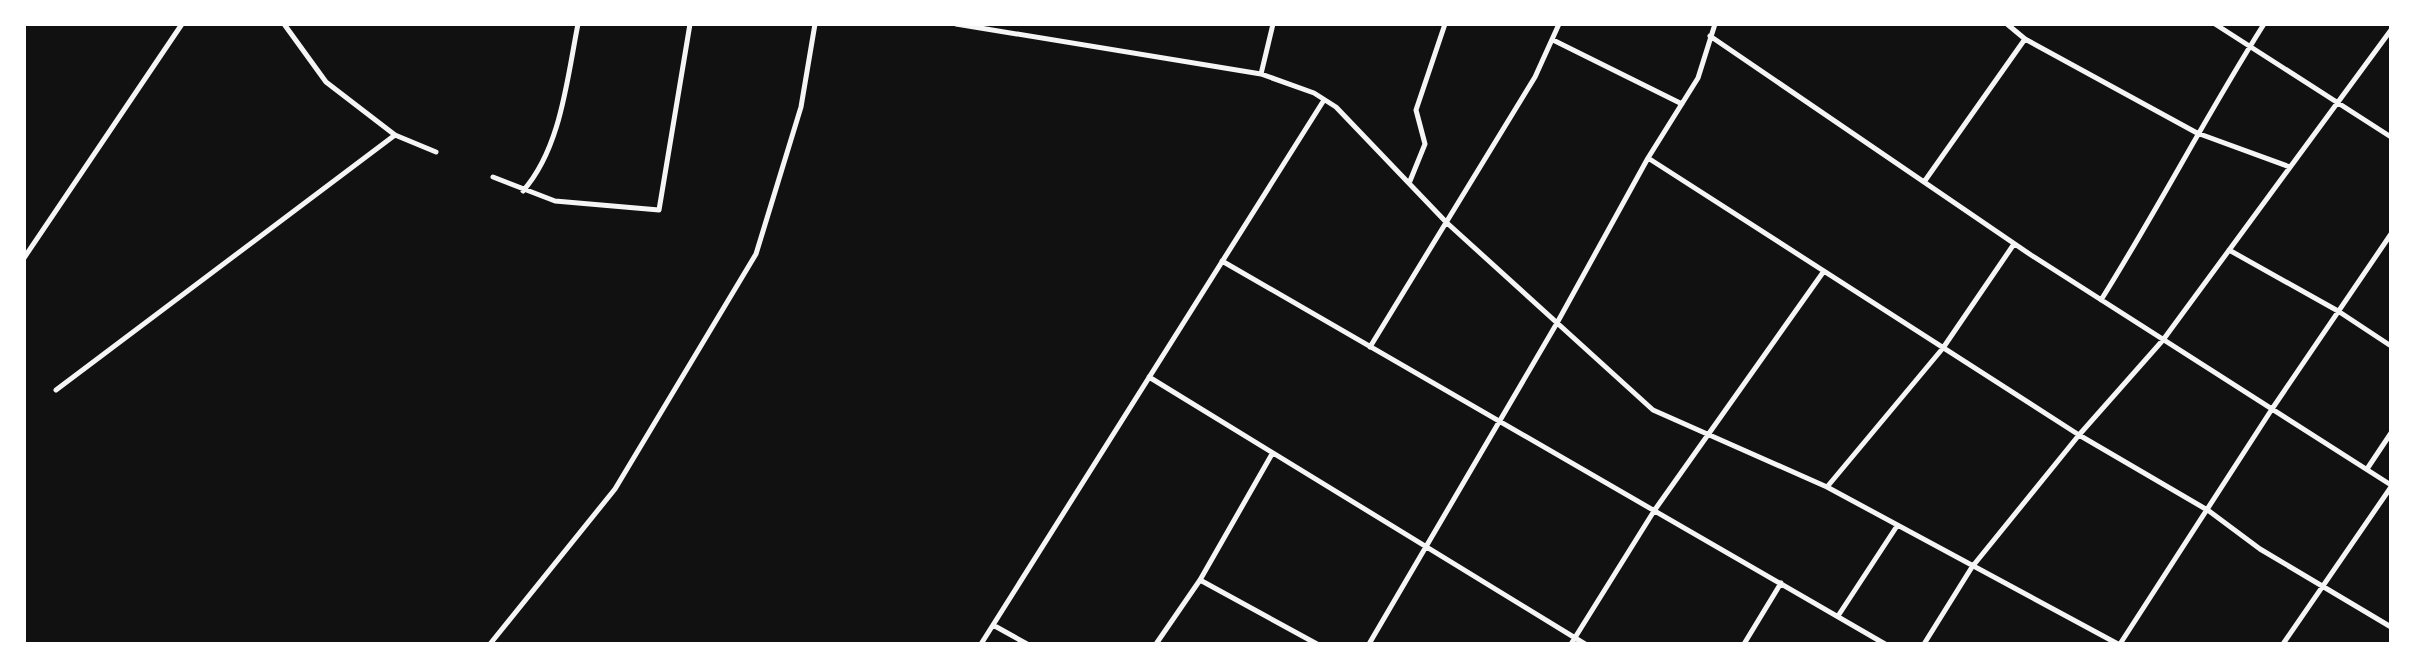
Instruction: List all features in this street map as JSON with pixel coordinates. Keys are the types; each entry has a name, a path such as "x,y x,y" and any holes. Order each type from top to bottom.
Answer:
{"street":[{"path":"24,258 182,24"},
{"path":"284,24 326,82 395,135 436,152"},
{"path":"523,192 542,170 563,99 578,24"},
{"path":"493,177 523,192 555,201 659,210 690,24"},
{"path":"490,644 615,489 756,254 801,107 815,24"},
{"path":"956,24 1261,74 1293,83 1324,99 1410,181 1446,222 1653,410 1827,487 2119,644 2209,511 2272,409 2391,234"},
{"path":"1011,33 1013,24"},
{"path":"1261,74 1273,24"},
{"path":"1410,181 1425,144 1416,110 1445,24"},
{"path":"1370,347 1535,77 1559,24"},
{"path":"1369,644 1557,323 1648,158 1698,78 1715,24"},
{"path":"2007,24 2025,39 2197,133 2290,167"},
{"path":"2215,24 2391,137"},
{"path":"2101,300 2158,209 2197,133 2264,24"},
{"path":"1924,644 1972,567 2079,435 2163,340 2391,30"},
{"path":"1710,36 2015,244 2391,486 2283,644"},
{"path":"1924,182 2025,39"},
{"path":"1553,40 1682,104"},
{"path":"981,644 1324,99"},
{"path":"56,390 395,135"},
{"path":"1648,158 2079,435 2209,511 2260,549 2391,627"},
{"path":"1827,487 1943,348 2015,244"},
{"path":"2229,250 2338,311 2391,346"},
{"path":"1222,261 1885,644"},
{"path":"1572,641 1654,511 1824,271"},
{"path":"1149,377 1428,547 1572,641 1585,644"},
{"path":"2367,469 2391,433"},
{"path":"1156,644 1200,580 1272,454"},
{"path":"1838,616 1897,526"},
{"path":"1200,580 1317,644"},
{"path":"1744,644 1781,583"},
{"path":"993,625 1027,644"}]}
